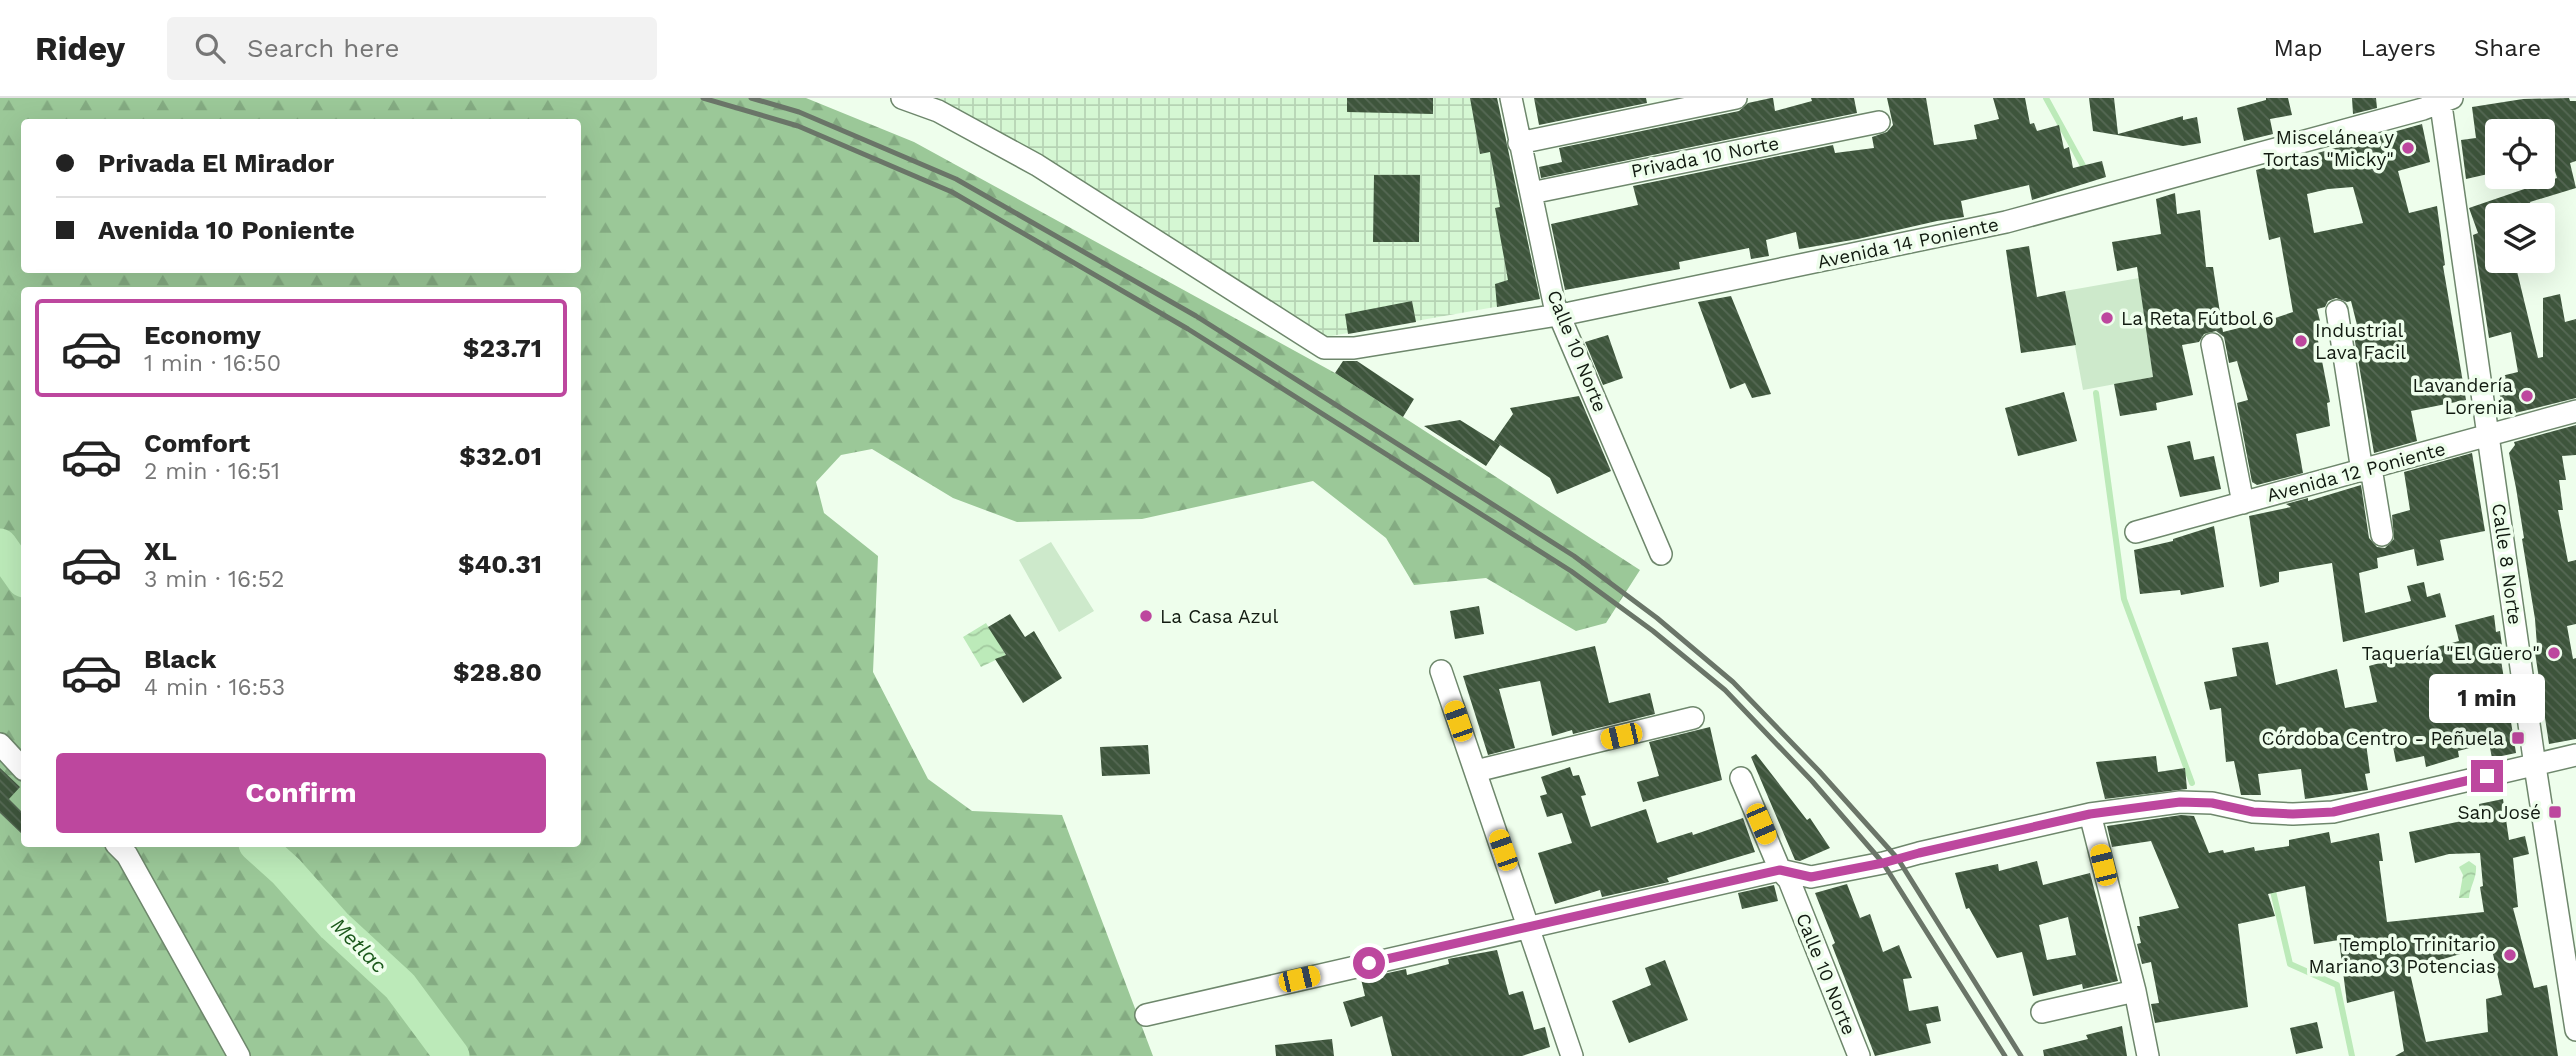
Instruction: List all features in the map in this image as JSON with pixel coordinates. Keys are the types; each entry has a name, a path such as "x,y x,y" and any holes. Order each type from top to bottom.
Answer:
{"street":[{"name":"Avenida 14 Poniente","path":"902,98 938,111 1037,165 1324,348 1354,348 1560,315 2006,222 2444,100"},
{"name":"Calle 10 Norte","path":"1511,98 1553,303 1661,554"},
{"path":"1519,143 1736,98"},
{"name":"Calle 8 Norte","path":"2444,100 2535,766 2576,1030"},
{"name":"Privada 10 Norte","path":"1531,193 1879,122"},
{"path":"2337,311 2366,469 2382,535"},
{"path":"2212,344 2243,503"},
{"name":"Avenida 12 Poniente","path":"2136,532 2576,411"},
{"path":"1441,671 1572,1056"},
{"path":"1476,771 1693,718"},
{"path":"0,744 21,767"},
{"path":"1146,1015 1780,870 1811,877 1883,863 2090,814 2180,802 2212,803 2253,812 2333,812 2576,755"},
{"name":"Calle 10 Norte","path":"1741,778 1780,870 1788,880 1859,1056"},
{"path":"2090,814 2135,991 2148,1056"},
{"path":"119,847 127,855 239,1056"},
{"path":"2042,1013 2135,991"}],"shaded area":[{"path":"939,98 1497,98 1540,299 1320,338 1073,176 939,103"},
{"name":"La Reta Fútbol 6","path":"2139,278 2153,377 2083,390 2065,291"},
{"path":"1051,542 1094,611 1059,632 1019,560"}],"green space":[{"path":"0,98 806,98 914,142 1335,373 1640,570 1606,623 1576,631 1486,578 1414,585 1386,538 1313,481 1142,519 1017,522 953,498 872,449 841,455 816,482 824,513 878,556 873,672 928,779 972,811 1062,815 1153,1056 0,1056"}],"water":[{"path":"986,623 1006,655 981,667 963,637"},
{"path":"2469,861 2476,866 2476,870 2469,898 2459,898 2463,875 2459,867"}],"building":[{"path":"1347,98 1433,98 1433,114 1347,112"},
{"path":"1470,98 1497,98 1540,299 1497,307 1495,284 1508,280 1495,208 1500,207 1490,152 1480,154"},
{"path":"1534,98 1646,98 1647,103 1539,125"},
{"path":"1773,98 1775,111 1812,101 1811,98 1854,98 1857,113 1541,178 1539,167 1562,162 1559,148 1739,111 1748,103"},
{"path":"1887,98 1926,98 1934,145 1977,139 1974,125 1999,119 1993,98 2025,98 2030,124 2034,123 2037,131 2059,125 2064,149 2069,147 2073,168 2102,161 2106,177 2032,200 2029,185 1961,201 1964,217 1799,249 1796,232 1766,240 1769,256 1751,259 1749,248 1679,262 1680,269 1565,290 1551,224 1638,205 1633,186 1833,145 1835,153 1874,148 1872,137 1887,132 1893,125"},
{"path":"2089,98 2114,98 2118,134 2183,116 2183,120 2197,117 2201,143 2183,146 2093,131"},
{"path":"2266,98 2288,98 2292,115 2270,119 2273,134 2244,141 2237,108"},
{"path":"2352,98 2376,98 2377,108 2353,114"},
{"path":"2569,98 2570,101 2576,101 2576,161 2570,163 2576,188 2530,203 2485,203 2485,273 2517,273 2538,358 2543,357 2543,298 2560,294 2565,322 2576,319 2576,398 2503,416 2497,377 2518,372 2511,332 2489,338 2473,235 2478,233 2469,208 2525,189 2555,189 2555,119 2485,119 2485,175 2466,179 2461,140 2476,138 2472,107 2523,99"},
{"path":"2422,124 2430,162 2398,171 2409,213 2437,206 2443,266 2466,400 2411,411 2417,441 2374,453 2353,330 2357,325 2351,301 2336,298 2328,301 2325,307 2317,309 2322,329 2316,330 2330,402 2327,403 2330,426 2296,434 2303,473 2257,485 2252,482 2237,403 2248,400 2237,361 2229,363 2224,337 2216,331 2204,334 2199,342 2182,345 2193,395 2156,403 2157,410 2120,416 2114,384 2153,377 2137,267 2117,271 2112,242 2161,234 2156,199 2175,193 2177,214 2200,210 2206,267 2213,267 2223,332 2293,312 2280,237 2269,240 2256,170","holes":["2353,187 2363,223 2314,233 2307,194"]},
{"path":"1374,175 1420,175 1419,242 1373,242"},
{"path":"2029,246 2037,297 2065,291 2076,345 2021,353 2006,250"},
{"path":"1731,296 1771,394 1752,398 1745,383 1730,389 1698,302"},
{"path":"1412,301 1416,322 1348,334 1345,314"},
{"path":"1608,335 1623,378 1603,385 1585,342"},
{"path":"1343,361 1357,361 1414,399 1403,417 1335,373"},
{"path":"2064,392 2077,441 2018,456 2005,408"},
{"path":"1579,396 1611,471 1557,494 1550,478 1494,441 1513,414 1510,408"},
{"path":"1460,420 1500,445 1486,466 1424,426"},
{"path":"2576,425 2576,455 2562,456 2566,480 2559,480 2563,510 2558,510 2568,562 2576,560 2576,624 2567,626 2573,659 2576,658 2576,739 2549,744 2534,646 2537,646 2535,619 2522,539 2524,538 2509,453 2515,445 2514,442"},
{"path":"2190,441 2194,460 2214,456 2221,489 2180,497 2167,446"},
{"path":"2472,453 2485,531 2440,540 2444,560 2417,566 2414,549 2377,558 2378,568 2359,573 2365,613 2411,601 2407,586 2424,582 2427,597 2440,593 2446,617 2343,642 2332,563 2279,572 2279,582 2260,587 2249,516 2291,507 2286,504 2308,498 2308,501 2361,485 2369,538 2377,547 2385,548 2394,539 2392,515 2410,510 2404,472"},
{"path":"2214,526 2224,587 2181,595 2180,590 2140,594 2134,550 2173,541"},
{"path":"1479,606 1484,634 1455,639 1450,611"},
{"path":"1010,614 1025,637 1034,631 1062,678 1023,703 995,659 1006,655 988,627"},
{"path":"2494,615 2496,632 2500,631 2503,653 2500,654 2516,753 2492,758 2489,743 2458,751 2459,757 2426,767 2424,756 2396,762 2390,731 2365,736 2370,773 2365,774 2368,790 2305,799 2301,769 2258,774 2261,795 2241,795 2234,761 2226,762 2221,708 2210,710 2204,682 2237,676 2232,648 2268,642 2276,685 2337,669 2345,708 2377,702 2369,666 2459,641 2455,625"},
{"path":"1595,646 1609,703 1650,693 1655,714 1573,734 1572,730 1552,736 1540,681 1499,689 1515,748 1488,755 1463,676"},
{"path":"1710,727 1722,780 1643,802 1637,782 1659,776 1649,742"},
{"path":"1148,745 1150,774 1102,776 1100,747"},
{"path":"1756,754 1807,820 1810,818 1830,848 1800,861 1795,860 1751,757"},
{"path":"2156,756 2158,772 2185,768 2187,789 2105,799 2096,762"},
{"path":"1570,767 1573,776 1579,775 1586,795 1581,796 1591,827 1646,809 1657,843 1692,832 1693,835 1743,818 1755,852 1667,878 1669,882 1602,897 1600,890 1555,904 1538,853 1572,843 1562,813 1547,817 1540,796 1547,794 1541,777"},
{"path":"0,768 20,787 9,799 21,811 21,833 0,813"},
{"path":"2503,799 2509,840 2525,836 2529,854 2513,858 2518,907 2513,908 2534,988 2547,985 2558,1056 2395,1056 2404,1051 2394,991 2347,1003 2339,940 2314,944 2305,886 2268,894 2275,916 2238,924 2248,1007 2155,1023 2151,1004 2159,1003 2151,962 2142,964 2137,944 2141,943 2137,926 2140,926 2139,917 2179,908 2151,841 2112,847 2107,826 2181,815 2194,816 2209,853 2289,846 2289,840 2329,832 2331,843 2379,833 2383,861 2379,861 2387,922 2484,912 2480,887 2483,886 2480,853 2449,854 2415,863 2409,832 2481,817 2479,804","holes":["2491,945 2502,995 2486,999 2488,1032 2426,1042 2409,969"]},
{"path":"2037,861 2043,885 2090,873 2118,981 2083,989 2082,984 2033,996 2022,952 1997,958 1969,908 1966,909 1955,873 1998,864 1999,871","holes":["2068,917 2076,955 2047,960 2039,925"]},
{"path":"1847,884 1860,918 1870,914 1883,952 1899,945 1912,978 1903,979 1909,1011 1938,1006 1941,1021 1926,1024 1931,1043 1875,1056 1815,893"},
{"path":"1774,885 1778,901 1742,909 1738,893"},
{"path":"1497,950 1509,995 1523,991 1534,1030 1545,1027 1550,1047 1522,1056 1392,1056 1382,1016 1351,1027 1343,1002 1365,996 1361,979 1406,969 1407,975 1449,964 1448,959"},
{"path":"1665,960 1688,1020 1629,1043 1612,1001 1651,985 1645,968"},
{"path":"2317,1022 2323,1048 2296,1054 2290,1028"},
{"path":"2122,1026 2127,1056 2044,1056 2043,1050 2088,1039 2086,1035"},
{"path":"1332,1039 1334,1056 1276,1056 1275,1045"}],"waterway":[{"path":"2046,98 2087,173"},
{"path":"2096,393 2124,599 2192,783"},
{"name":"Metlac","path":"0,546 21,576"},
{"name":"Metlac","path":"259,847 286,871 334,925 400,986 452,1056"},
{"path":"2272,887 2290,964 2337,985 2352,1056"}],"railway":[{"path":"703,98 798,126 952,192 1188,329 1571,571 1653,631 1725,690 1812,781 1883,863 2005,1056"},
{"path":"751,98 799,112 956,179 1196,316 1574,556 1657,618 1733,682 1819,771 1898,859 2021,1056"}],"place":[{"name":"Miscelánea y Tortas \"Micky\"","path":"2408,148"},
{"name":"La Reta Fútbol 6","path":"2107,318"},
{"name":"Industrial Lava Facil","path":"2301,341"},
{"name":"Lavandería Lorenia","path":"2527,396"},
{"name":"La Casa Azul","path":"1146,616"},
{"name":"Taquería \"El Güero\"","path":"2554,653"},
{"name":"Córdoba Centro - Peñuela","path":"2518,738"},
{"name":"San José","path":"2555,812"},
{"name":"Templo Trinitario Mariano 3 Potencias","path":"2510,955"}],"route":[{"path":"1369,963 1780,870 1811,877 1883,863 2090,814 2180,802 2212,803 2253,812 2333,812 2487,776"}]}
